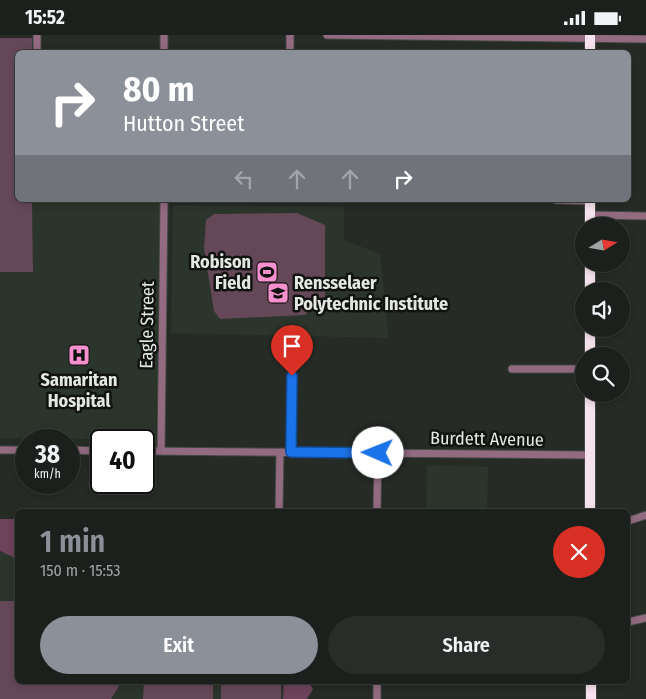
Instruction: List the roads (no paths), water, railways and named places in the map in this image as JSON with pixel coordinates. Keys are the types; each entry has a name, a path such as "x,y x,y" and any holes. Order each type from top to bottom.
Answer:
{"highway":[{"path":"590,37 590,50"},
{"path":"590,202 590,215"},
{"path":"590,402 590,509"},
{"path":"591,684 591,699"}],"street":[{"path":"37,35 37,50"},
{"path":"164,35 164,50"},
{"path":"290,35 290,50"},
{"path":"327,35 646,39"},
{"name":"Eagle Street","path":"161,451 164,202"},
{"path":"590,215 646,215"},
{"path":"512,369 575,369"},
{"path":"291,452 292,376"},
{"path":"0,450 15,450"},
{"name":"Burdett Avenue","path":"155,451 589,455"},
{"path":"279,509 280,452"},
{"path":"377,509 378,453"},
{"path":"630,520 646,515"},
{"path":"630,622 646,618"},
{"path":"377,684 377,699"}],"place":[{"name":"Robison Field","path":"267,272"},
{"name":"Rensselaer Polytechnic Institute","path":"278,293"},
{"name":"Samaritan Hospital","path":"79,355"}]}
